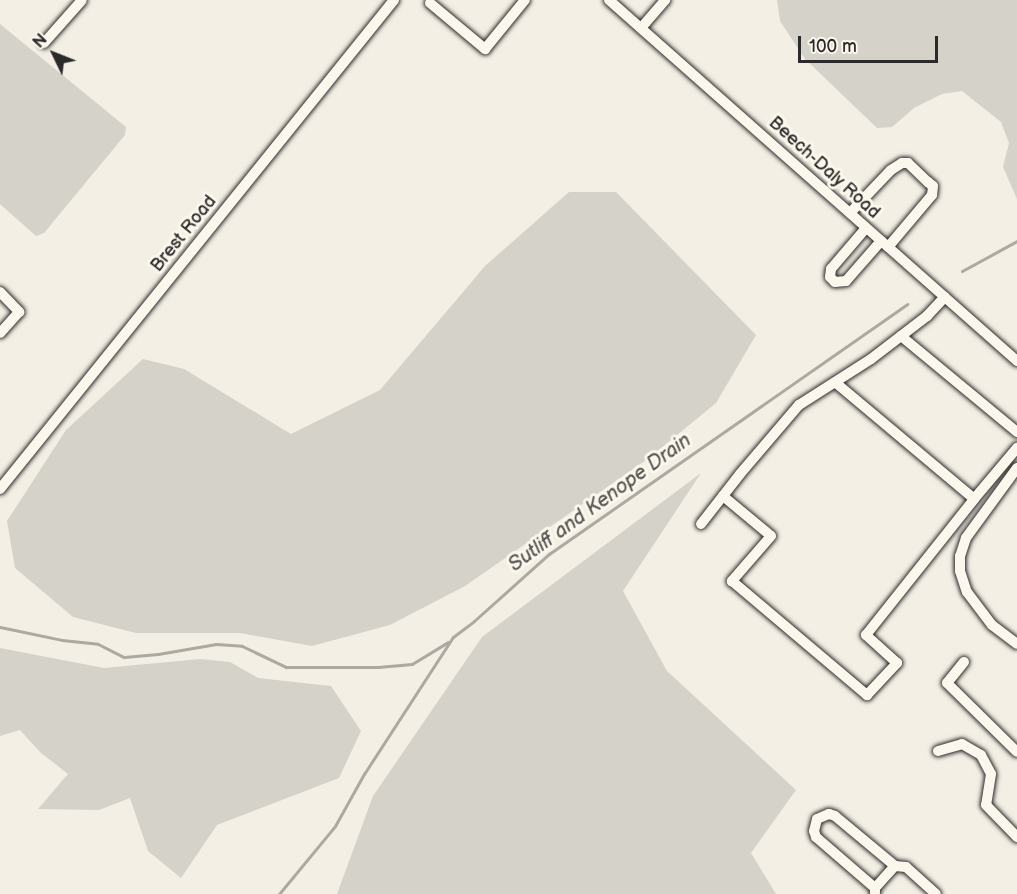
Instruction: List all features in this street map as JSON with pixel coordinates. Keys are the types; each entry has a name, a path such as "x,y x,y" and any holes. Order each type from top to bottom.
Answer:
{"street":[{"path":"44,43 82,0"},
{"name":"Brest Road","path":"1,487 394,0"},
{"path":"430,1 485,50 525,0"},
{"name":"Beech-Daly Road","path":"609,0 1017,361"},
{"path":"641,28 665,0"},
{"path":"850,213 895,166 908,163 934,190 929,201 846,281 835,282 830,278 831,269 866,228"},
{"path":"0,292 19,312 0,333"},
{"path":"701,524 799,405 836,383 901,336 927,316 945,297"},
{"path":"901,336 1017,432"},
{"path":"836,383 974,500"},
{"path":"723,496 771,536 732,581 787,625 867,695 897,663 866,635 1017,448"},
{"path":"1017,468 966,538 960,556 960,571 967,592 992,625 1017,644"},
{"path":"964,662 948,683 1017,752"},
{"path":"938,751 962,744 981,754 991,774 986,805 1017,837"},
{"path":"895,866 875,891 816,837 814,831 817,819 829,814 835,816 895,866 906,867 936,894"}],"shaded area":[{"path":"777,0 1017,0 1017,199 1003,167 1009,143 1001,122 962,91 942,94 914,108 892,127 877,128 805,59 780,21"},
{"path":"0,24 126,127 125,135 44,233 36,236 0,204"},
{"path":"569,192 616,192 756,335 716,403 649,458 465,586 390,625 312,646 240,633 136,633 73,617 15,568 7,521 66,430 143,359 184,369 291,434 380,390 485,266"},
{"path":"701,473 623,591 667,671 796,790 751,853 776,894 337,894 373,796 482,637"},
{"path":"0,648 104,668 200,659 230,662 258,678 331,686 361,731 339,778 217,825 181,878 148,851 130,798 99,810 38,809 68,774 40,752 20,730 0,736"}],"waterway":[{"name":"Sutliff and Kenope Drain","path":"962,271 1017,241"},
{"name":"Sutliff and Kenope Drain","path":"279,894 335,826 364,774 453,637 549,554 907,304"},
{"path":"0,627 62,640 98,644 124,657 216,644 242,646 286,667 378,667 412,664 448,642"}]}
